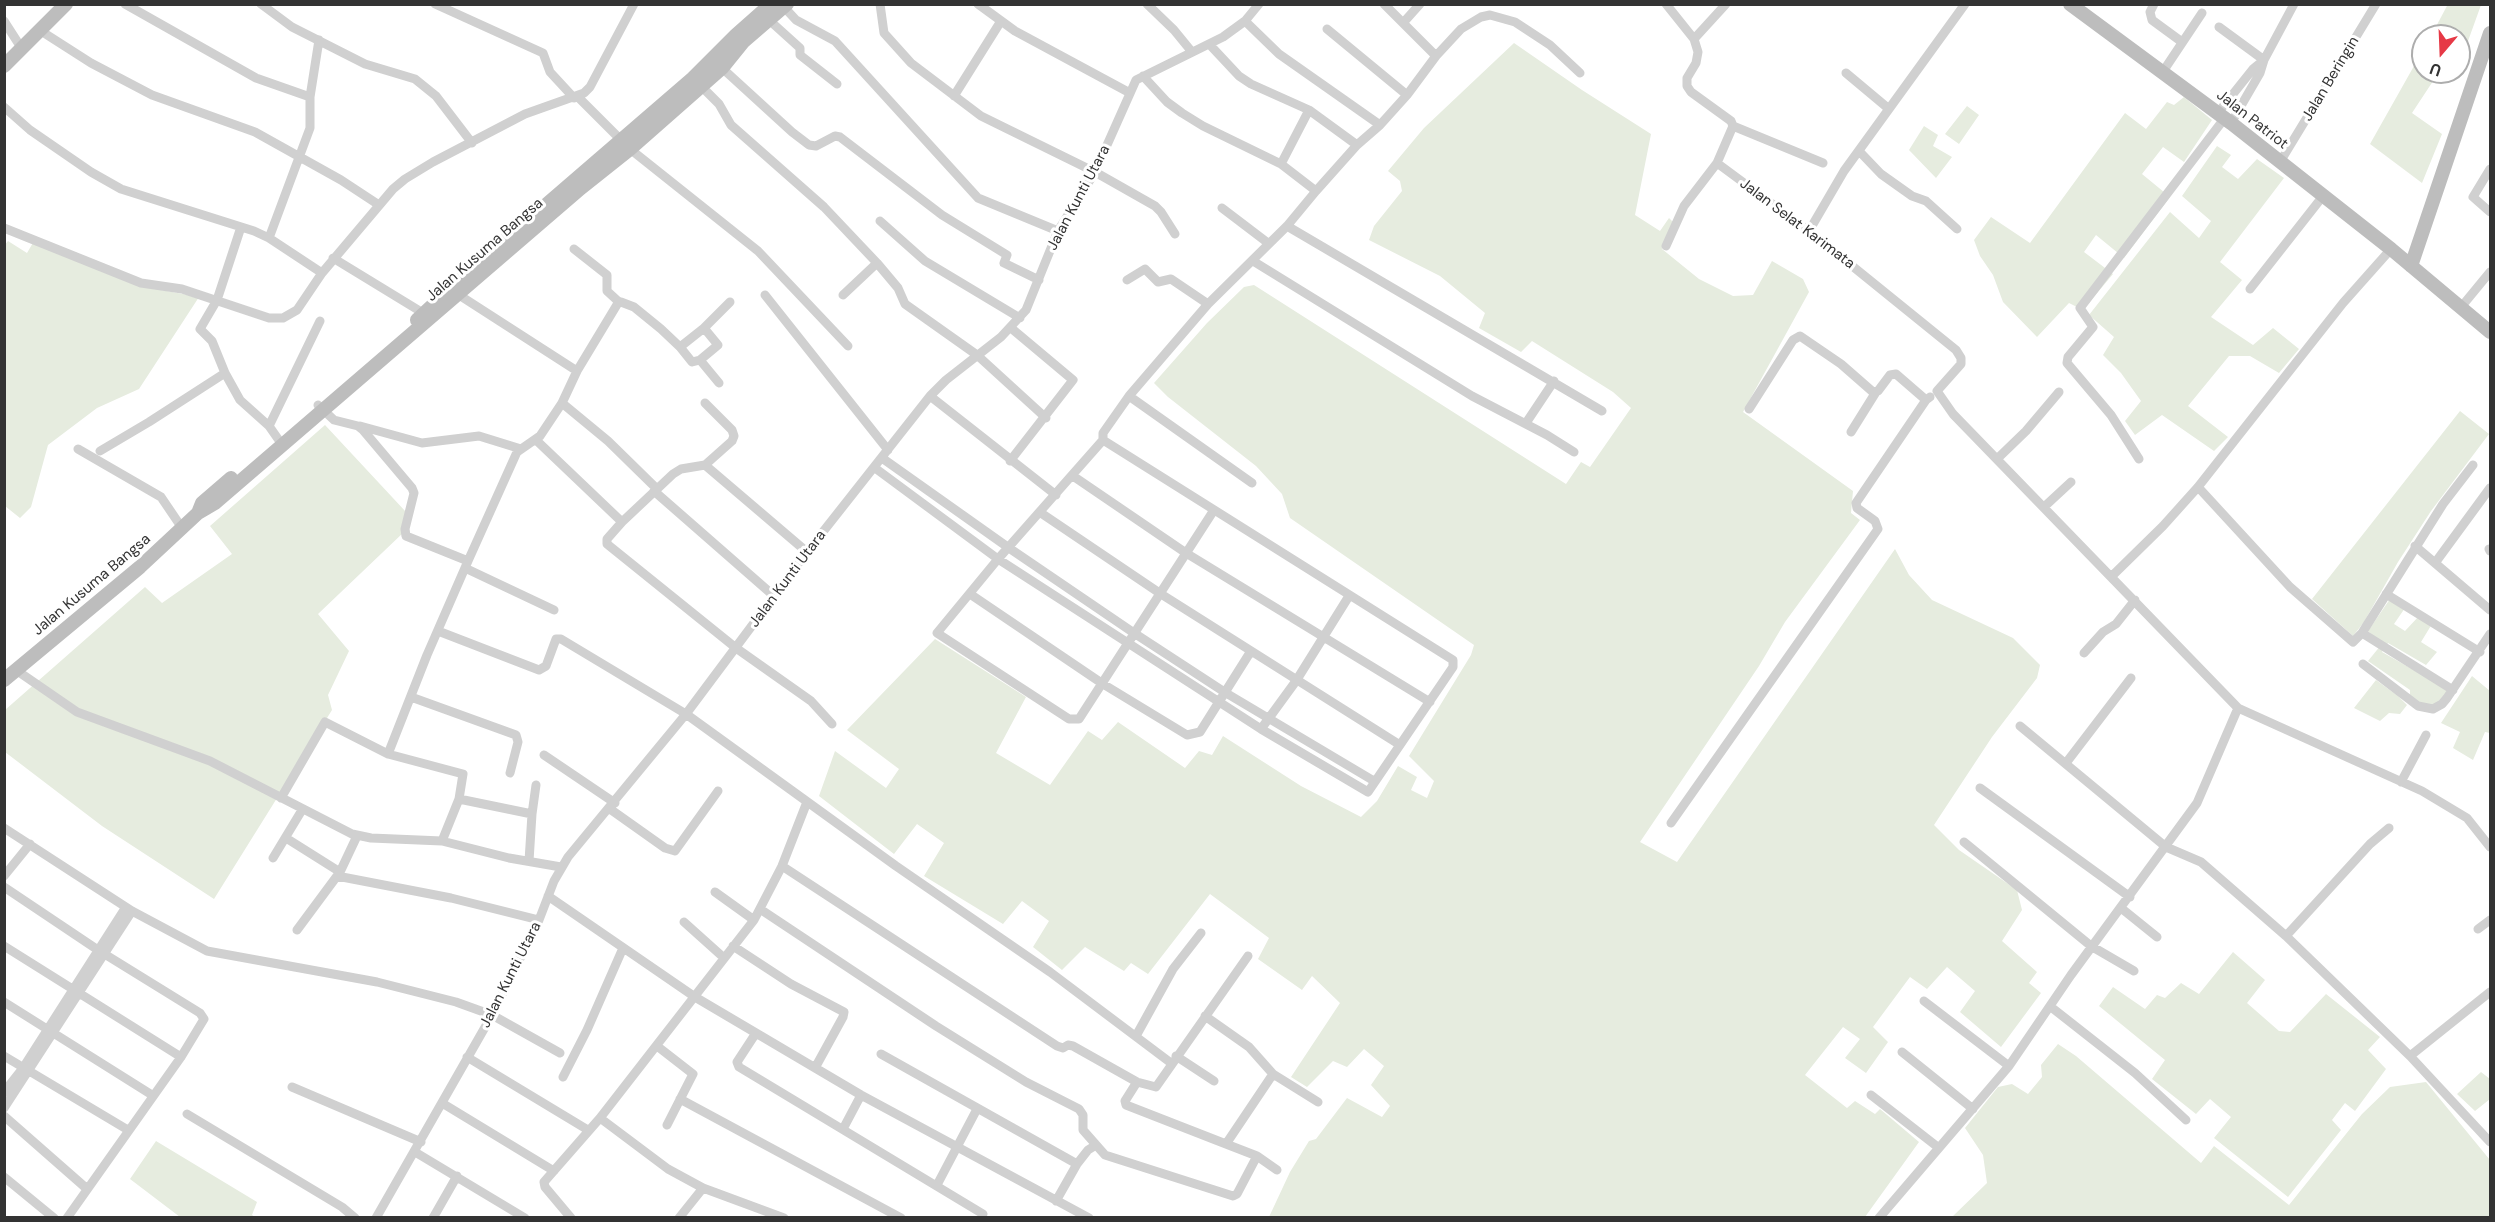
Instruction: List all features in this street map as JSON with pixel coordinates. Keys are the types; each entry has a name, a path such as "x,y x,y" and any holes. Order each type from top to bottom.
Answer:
{"street":[{"path":"4,66 66,4"},
{"path":"125,4 256,78 310,97"},
{"path":"261,4 272,8 292,27 376,68 404,75 423,84 436,96 472,143"},
{"path":"435,4 543,53 550,72 625,145 758,250 849,346"},
{"path":"4,228 141,283 182,289 269,318 283,318 297,310 333,258 405,179 525,114 575,97 590,87 634,4"},
{"path":"880,4 884,33 911,63 981,116 1095,172 1155,206 1175,234"},
{"path":"978,4 1015,31 1130,93"},
{"path":"1146,4 1174,30 1192,52"},
{"name":"Jalan Kunti Utara","path":"376,1218 416,1152 492,1015 539,920 561,867 686,714 807,552 930,396 1020,318 1029,304 1058,231 1095,172 1136,80 1210,45 1245,21 1259,4"},
{"path":"1383,4 1436,56"},
{"path":"1403,23 1420,4"},
{"path":"1486,4 1490,15"},
{"path":"1666,4 1694,39 1698,58 1687,78 1687,86 1691,92 1731,122 1733,126 1823,163"},
{"path":"1694,39 1726,4"},
{"path":"1809,231 1844,171 1965,4"},
{"name":"Jalan Patriot","path":"2070,4 2164,70 2282,158 2323,196 2462,306 2490,332"},
{"path":"2154,4 2150,12 2151,20 2182,42"},
{"path":"2226,116 2260,73 2264,60 2294,4"},
{"name":"Jalan Beringin","path":"2282,158 2376,4"},
{"path":"781,6 796,20 835,41 978,198 1058,231"},
{"name":"Jalan Kusuma Bangsa","path":"4,680 141,567 198,513 202,503 208,497 280,443 578,183 722,68 740,38 770,20 781,6"},
{"name":"Jalan Kusuma Bangsa","path":"625,145 693,78 781,6"},
{"path":"2164,70 2202,13"},
{"path":"1214,510 1082,716 1072,720 937,633 998,559 1041,513 1103,440 1103,433 1129,396 1208,304 1287,226 1356,145 1380,125 1461,29 1481,17 1490,15 1515,22 1550,45 1580,73"},
{"path":"770,20 800,48 800,55 837,84"},
{"path":"4,21 22,49"},
{"path":"954,96 1001,21"},
{"path":"1245,21 1280,54 1380,125"},
{"path":"2219,27 2264,60"},
{"path":"1327,29 1407,94"},
{"path":"40,31 101,69 152,95 255,132 379,205"},
{"path":"2411,266 2490,33"},
{"path":"269,238 310,128 310,97 319,40"},
{"path":"1210,45 1239,76 1251,84 1309,110 1356,145"},
{"path":"2139,459 2111,416 2068,367 2067,361 2093,327 2080,311 2082,304 2214,135 2253,69 2264,60"},
{"path":"722,68 809,145 816,146 835,136 840,137 942,215 1007,255 1004,262 1039,280"},
{"path":"1846,73 1889,109"},
{"path":"1143,76 1167,102 1182,113 1203,126 1281,164 1316,191"},
{"path":"701,86 719,104 731,125 824,207 877,263 898,288 905,304 977,355 1046,417"},
{"path":"4,107 38,135 91,172 121,189 269,238 321,273"},
{"path":"1281,164 1309,110"},
{"path":"1666,246 1684,206 1717,163 1733,126"},
{"path":"1858,151 1881,174 1912,196 1926,201 1957,229"},
{"name":"Jalan Selat Karimata","path":"1717,163 1809,231 1956,350 1961,358 1961,364 1937,392"},
{"path":"2490,169 2473,197 2490,212"},
{"path":"2250,289 2323,196"},
{"path":"1222,208 1268,243"},
{"path":"880,221 925,261 1020,318"},
{"path":"1287,226 1602,411"},
{"path":"241,227 217,300 200,329 212,341 225,373 240,400 269,426 280,443"},
{"path":"574,249 607,275 607,291 619,302 634,307 680,347 692,362 700,360 718,345 704,328"},
{"path":"2112,576 2163,526 2198,487 2343,303 2391,249"},
{"path":"333,258 428,316"},
{"path":"1253,261 1472,396 1526,423 1574,452"},
{"path":"843,295 877,263"},
{"path":"1127,280 1146,269 1158,282 1171,279 1208,304"},
{"name":"Jalan Kusuma Bangsa","path":"428,316 459,295 477,271"},
{"path":"2462,306 2490,272"},
{"path":"459,295 577,371"},
{"path":"765,295 885,454 1009,548 1134,633 1226,693 1374,781"},
{"path":"388,753 438,631 517,452 536,440 562,403 577,371 619,302"},
{"path":"680,347 704,328 730,302"},
{"path":"269,426 320,321"},
{"path":"1010,461 1073,380 1011,328"},
{"path":"1749,409 1793,340 1800,336 1841,364 1866,389 1876,392"},
{"path":"700,360 719,383"},
{"path":"100,451 225,373"},
{"path":"1851,432 1876,392 1890,375 1896,374 1926,400"},
{"path":"1526,423 1554,381"},
{"path":"1671,823 1878,529 1875,521 1857,508 1856,503 1926,400 1937,392 1953,414 2238,708 2422,791 2467,818 2490,847"},
{"path":"1997,459 2026,431 2059,392"},
{"path":"930,396 1056,495"},
{"path":"1129,396 1252,483"},
{"path":"562,403 608,441 655,490 774,596"},
{"path":"705,404 729,426 734,436 732,441 705,465 681,469 655,490 607,539 608,544 736,648 811,701 832,724"},
{"path":"321,408 334,420 422,443 479,436 521,449"},
{"path":"358,426 413,491 405,529 406,536 554,610"},
{"path":"536,440 622,522"},
{"path":"875,468 998,559 1219,702 1368,792 1454,667 1453,660 1103,440"},
{"path":"78,449 161,497 182,528"},
{"path":"705,465 807,552"},
{"path":"2198,487 2290,587 2352,642 2362,633 2415,546 2473,465"},
{"path":"1073,476 1186,554 1430,702"},
{"path":"2044,507 2071,482"},
{"path":"2435,564 2490,488"},
{"path":"1041,513 1161,594 1400,745"},
{"path":"2415,546 2490,610"},
{"path":"970,594 1103,684 1188,735 1200,732 1251,651"},
{"path":"2386,594 2480,652"},
{"path":"1262,729 1296,681 1349,596"},
{"path":"2084,654 2103,632 2116,624 2135,600"},
{"path":"438,631 539,670 546,666 555,641 561,639 686,714 807,802 990,929 1136,1036 1214,1081"},
{"path":"2362,633 2453,690"},
{"path":"2363,664 2422,708 2433,709 2442,704 2453,690 2490,634"},
{"path":"16,670 77,711 210,761 302,810 357,836 442,841 561,867"},
{"path":"2066,763 2131,678"},
{"path":"411,697 516,735 518,742 510,773"},
{"path":"1879,1218 2009,1066 2091,946 2130,897 2197,803 2238,708"},
{"path":"281,798 326,722 388,753 460,772 464,776 459,799 442,841"},
{"path":"2020,726 2166,847 2201,862 2286,936 2410,1056 2490,1142"},
{"path":"2402,782 2426,735"},
{"path":"544,755 665,848 675,851 718,791"},
{"path":"529,861 536,785"},
{"path":"1980,788 2130,897"},
{"path":"459,799 532,814"},
{"path":"571,1218 544,1184 600,1118 754,920 782,866 807,802"},
{"path":"273,858 302,810"},
{"path":"4,828 129,909 182,939 216,953 377,982 456,1002 492,1015 560,1053"},
{"path":"2286,936 2370,844 2389,828"},
{"path":"297,930 338,874 357,836"},
{"path":"286,838 338,874 451,898 539,920"},
{"path":"1964,842 2091,946 2133,971"},
{"path":"4,876 30,844"},
{"path":"782,866 1057,1046 1063,1048 1068,1045 1073,1046 1137,1082 1156,1087 1248,956"},
{"path":"4,887 101,952 202,1015 204,1021 67,1218"},
{"path":"715,892 754,920"},
{"path":"548,896 695,997 861,1095 1085,1217"},
{"path":"2121,908 2157,937"},
{"path":"4,1108 129,909"},
{"path":"760,909 956,1039 1026,1082 1079,1109 1083,1115 1082,1128 1105,1155 1233,1196 1237,1194 1257,1156"},
{"path":"2478,929 2490,920"},
{"path":"684,922 723,957"},
{"path":"1136,1036 1173,969 1201,933"},
{"path":"4,946 181,1057"},
{"path":"733,946 791,984 844,1012 815,1068"},
{"path":"563,1077 587,1030 623,948"},
{"path":"2410,1056 2490,992"},
{"path":"1924,1001 2009,1066"},
{"path":"4,1002 152,1095"},
{"path":"2051,1007 2135,1072 2150,1089 2186,1120"},
{"path":"1206,1016 1249,1047 1273,1074 1318,1102"},
{"path":"756,1033 737,1065 983,1214"},
{"path":"657,1046 692,1072 692,1078 667,1125"},
{"path":"1902,1052 1973,1109"},
{"path":"881,1053 1077,1164"},
{"path":"4,1056 128,1130"},
{"path":"467,1057 588,1130"},
{"path":"4,1092 26,1070"},
{"path":"1226,1144 1273,1074"},
{"path":"1137,1082 1125,1101 1126,1105 1257,1156 1277,1170"},
{"path":"292,1087 421,1142"},
{"path":"843,1129 861,1095"},
{"path":"1871,1095 1939,1148"},
{"path":"680,1100 901,1218"},
{"path":"442,1103 554,1171"},
{"path":"937,1185 977,1109"},
{"path":"187,1114 342,1207 355,1218"},
{"path":"4,1116 86,1188"},
{"path":"600,1118 668,1169 703,1188 784,1218"},
{"path":"1056,1202 1077,1164 1088,1150 1096,1145"},
{"path":"416,1152 525,1218"},
{"path":"433,1218 457,1176"},
{"path":"4,1177 54,1218"},
{"path":"679,1218 703,1188"}],"shaded area":[{"path":"2448,4 2481,5 2471,33 2471,24 2437,24"},
{"path":"1514,43 1651,134 1635,215 1660,231 1669,218 1673,222 1662,249 1699,279 1733,296 1753,295 1772,261 1803,279 1809,292 1743,412 1853,491 1851,513 1860,520 1785,622 1759,666 1640,842 1677,862 1895,549 1909,575 1932,600 2013,638 2040,665 2037,678 1992,737 1934,825 1959,850 2017,890 2022,910 2002,941 2037,972 2029,983 2041,993 2001,1047 1960,1012 1975,991 1947,967 1927,989 1910,977 1873,1027 1888,1042 1866,1073 1845,1058 1860,1039 1843,1027 1805,1075 1847,1108 1855,1101 1875,1114 1880,1109 1919,1142 1865,1217 1269,1217 1290,1172 1309,1141 1316,1139 1347,1098 1382,1117 1390,1106 1371,1085 1384,1066 1364,1049 1347,1067 1333,1061 1307,1087 1291,1077 1340,1003 1312,976 1302,990 1258,959 1269,938 1210,894 1148,974 1131,963 1124,971 1085,947 1062,970 1033,947 1049,921 1022,901 1003,924 924,876 944,843 917,824 894,854 819,796 835,751 886,788 899,769 847,730 935,639 1026,697 996,753 1050,785 1088,731 1102,740 1118,722 1185,768 1199,751 1212,755 1223,736 1301,786 1361,817 1377,801 1398,766 1417,777 1411,790 1427,798 1434,781 1409,756 1471,655 1474,645 1290,518 1282,494 1256,466 1168,397 1154,383 1207,323 1244,287 1254,285 1566,484 1581,462 1590,467 1631,408 1613,392 1532,341 1521,352 1479,328 1485,313 1440,276 1369,240 1374,226 1402,191 1400,181 1388,171 1424,128"},
{"path":"2411,71 2411,84 2431,84 2412,113 2442,134 2422,183 2370,144"},
{"path":"2184,97 2212,120 2184,162 2163,147 2142,174 2170,197 2124,258 2096,235 2084,252 2113,274 2083,310 2069,303 2037,337 2003,302 1993,275 1980,256 1974,240 1991,217 2030,243 2125,113 2146,129 2167,102 2174,105"},
{"path":"1967,106 1979,115 1959,144 1945,134"},
{"path":"1924,126 1938,135 1933,146 1952,157 1936,178 1909,150"},
{"path":"2217,146 2231,155 2222,167 2238,179 2257,159 2284,178 2220,262 2242,280 2211,317 2253,345 2273,328 2299,349 2279,373 2250,356 2229,356 2188,406 2228,437 2214,451 2162,415 2135,435 2125,421 2141,401 2121,373 2103,355 2114,337 2089,315 2170,212 2199,238 2211,221 2182,196"},
{"path":"8,241 27,253 34,241 140,286 199,297 139,389 97,408 48,445 31,507 20,518 5,506 4,246"},
{"path":"2460,411 2489,434 2431,511 2398,562 2364,622 2353,636 2312,599"},
{"path":"325,425 406,512 404,532 318,614 349,651 328,695 332,710 214,899 102,826 5,752 5,710 145,587 162,603 232,554 210,526"},
{"path":"2390,599 2405,608 2394,624 2405,631 2419,616 2432,624 2421,642 2437,652 2426,665 2388,643 2382,652 2449,690 2433,707 2424,706 2410,695 2410,690 2368,661 2381,645 2368,631"},
{"path":"2472,676 2490,691 2490,733 2485,732 2473,760 2453,748 2460,732 2441,723"},
{"path":"2376,680 2407,705 2400,714 2389,713 2380,721 2354,708"},
{"path":"2233,952 2265,980 2247,1003 2279,1031 2290,1032 2326,994 2380,1037 2368,1050 2386,1069 2355,1111 2345,1103 2332,1120 2341,1130 2288,1197 2214,1138 2231,1117 2210,1099 2196,1114 2152,1079 2165,1060 2099,1006 2113,987 2145,1009 2157,995 2165,998 2181,983 2199,994"},
{"path":"2058,1044 2076,1056 2201,1163 2214,1146 2289,1205 2362,1114 2390,1087 2426,1082 2490,1160 2490,1217 1952,1217 1987,1183 1983,1155 1965,1128 1998,1087 2012,1084 2028,1094 2042,1077 2041,1065"},
{"path":"2481,1072 2490,1079 2490,1099 2475,1111 2457,1094"},
{"path":"156,1141 257,1202 252,1215 255,1217 180,1217 130,1179"}]}
